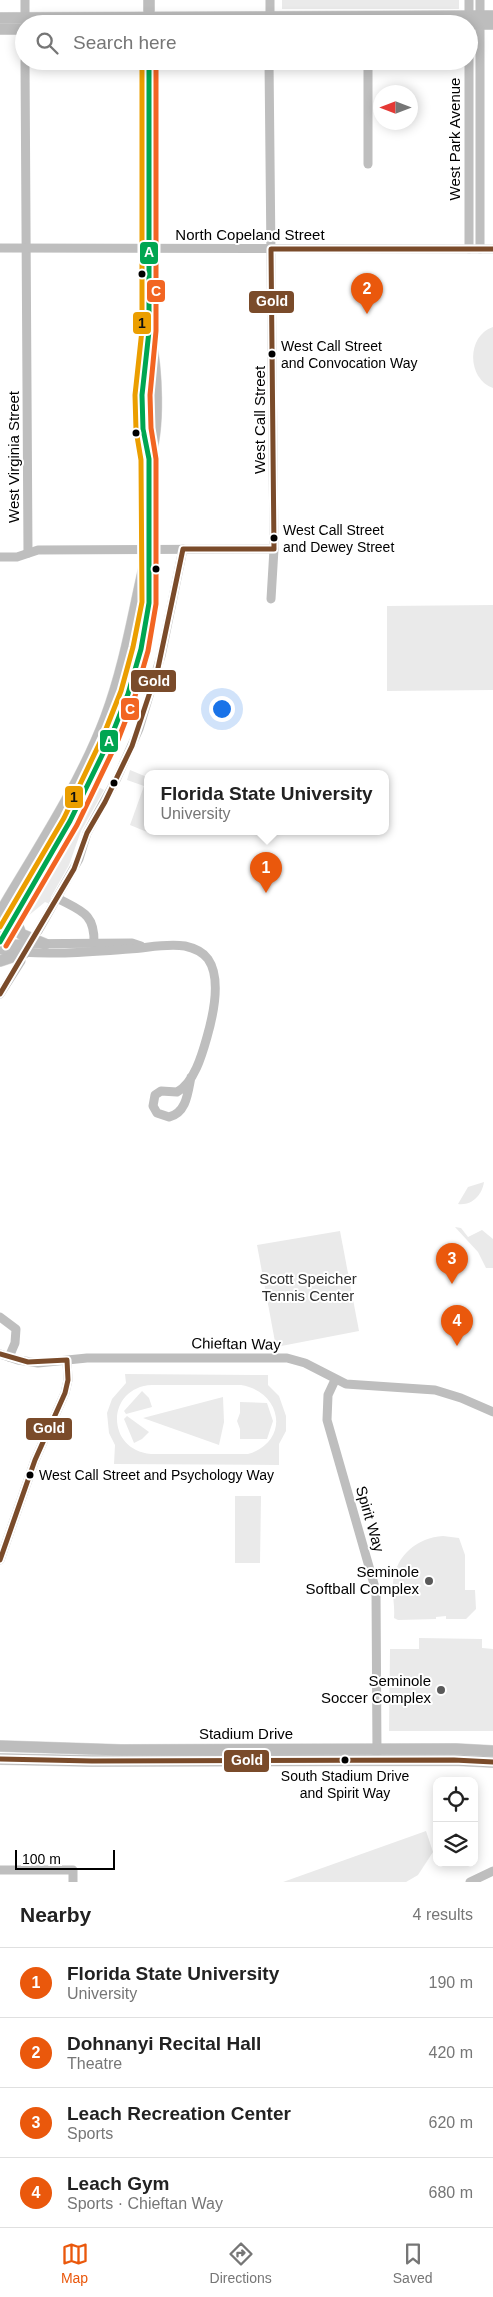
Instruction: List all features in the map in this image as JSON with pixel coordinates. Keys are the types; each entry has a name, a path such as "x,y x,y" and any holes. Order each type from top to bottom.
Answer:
{"main road":[{"path":"149,0 149,15"},
{"path":"478,20 493,16"},
{"path":"0,18 15,21"},
{"path":"478,22 493,24"},
{"path":"0,29 15,25"},
{"path":"0,943 50,858 90,782 121,709 138,657 146,621 150,590 148,549 149,458 144,442 143,358 149,331 149,70"},
{"path":"0,913 80,774 106,718 128,645 148,549"},
{"path":"18,912 16,924 20,932 28,939 44,944"},
{"path":"0,961 22,957"},
{"name":"Stadium Drive","path":"0,1746 114,1750 377,1754 493,1751"},
{"name":"Stadium Drive","path":"0,1759 92,1761 377,1754"},
{"name":"Stadium Drive","path":"422,1754 493,1762"}],"street":[{"path":"25,0 25,15"},
{"path":"270,0 270,15"},
{"name":"West Park Avenue","path":"470,0 473,15"},
{"name":"West Park Avenue","path":"476,15 480,0"},
{"name":"West Park Avenue","path":"478,56 480,73 480,249"},
{"name":"West Virginia Street","path":"25,70 28,553"},
{"name":"West Call Street","path":"270,70 274,549 270,599"},
{"path":"368,70 368,164"},
{"name":"West Park Avenue","path":"469,70 469,249"},
{"path":"469,73 480,73"},
{"path":"469,209 480,210"},
{"name":"North Copeland Street","path":"0,248 493,249"},
{"path":"38,932 79,858 87,833 118,778 139,729 161,656 183,549"},
{"path":"0,557 17,557 43,550 274,549"},
{"path":"57,898 90,918 94,928 94,943"},
{"path":"0,943 132,942 141,946"},
{"path":"0,950 22,957 130,949 141,946 190,948 204,956 212,966 215,982 206,1043 191,1077 184,1104 180,1111 169,1117 157,1113 153,1104 156,1093 161,1091 178,1091 191,1077"},
{"path":"0,994 22,957"},
{"path":"0,1317 16,1330 14,1343 4,1356"},
{"name":"Chieftan Way","path":"4,1356 35,1363 87,1358 281,1358 305,1363 335,1380 357,1386 442,1392 493,1412"},
{"path":"0,1560 35,1460 66,1389 67,1360"},
{"name":"Spirit Way","path":"335,1380 328,1395 327,1420 376,1591 377,1754"},
{"path":"0,1870 73,1870 73,1882"},
{"path":"470,1882 493,1870"}],"green space":[{"path":"282,0 459,0 459,9 282,9"},
{"path":"493,327 493,388 484,383 478,376 473,358 474,348 478,339 484,332"},
{"path":"493,605 493,690 387,691 387,606"},
{"path":"130,770 144,776 144,786 127,780"},
{"path":"97,786 104,790 81,831 69,865 51,897 50,904 45,902 22,921"},
{"path":"144,786 144,831 130,825"},
{"path":"484,1182 476,1199 468,1203 458,1204 468,1187"},
{"path":"455,1227 461,1228 468,1237 482,1230 493,1239 493,1268 486,1268 478,1252"},
{"name":"Scott Speicher Tennis Center","path":"340,1231 359,1331 276,1347 257,1245"},
{"path":"125,1374 268,1375 268,1385 279,1396 286,1416 286,1431 279,1444 279,1465 114,1464 115,1445 109,1433 107,1413 112,1399 126,1383","holes":["152,1385 241,1385 255,1389 266,1397 273,1407 276,1418 275,1429 271,1439 261,1448 248,1454 151,1454 136,1450 125,1442 119,1431 117,1419 119,1407 126,1396 137,1388"]},
{"path":"142,1391 149,1398 152,1407 126,1414 124,1411"},
{"path":"223,1397 224,1422 219,1445 143,1418"},
{"path":"240,1402 267,1403 273,1421 267,1439 240,1439 240,1429 237,1421 240,1413"},
{"path":"127,1416 149,1432 142,1439 134,1443 124,1419"},
{"path":"235,1496 261,1496 260,1563 235,1563"},
{"name":"Seminole Softball Complex","path":"434,1537 459,1538 465,1555 465,1590 475,1590 476,1609 466,1619 446,1619 446,1616 436,1617 436,1619 398,1620 394,1618 393,1583 398,1564 409,1550 417,1544"},
{"name":"Seminole Soccer Complex","path":"419,1638 482,1639 482,1648 493,1649 493,1731 389,1731 390,1649 419,1649"},
{"path":"426,1831 433,1852 418,1875 406,1882 283,1882"}],"transit line":[{"name":"1","path":"0,927 64,818 104,734 121,691 133,647 142,602 141,460 136,430 135,395 142,330 142,70"},
{"name":"A","path":"0,942 70,821 111,737 128,694 141,649 149,603 149,459 143,429 142,395 149,331 149,70"},
{"name":"C","path":"6,946 77,825 118,740 135,696 148,651 156,604 156,459 151,428 150,395 156,331 156,70"},
{"name":"Gold","path":"0,994 74,869 87,833 105,802 132,746 158,668 183,549 274,549 271,249 493,249"},
{"name":"Gold","path":"0,1354 28,1362 67,1360 68,1380 65,1393 35,1460 0,1560"},
{"name":"Gold","path":"0,1759 92,1761 454,1760 493,1762"}],"place":[{"name":"Dohnanyi Recital Hall","path":"367,314"},
{"name":"West Call Street and Convocation Way","path":"272,354"},
{"name":"West Call Street and Dewey Street","path":"274,538"},
{"name":"Florida State University","path":"266,893"},
{"name":"Leach Recreation Center","path":"452,1284"},
{"name":"Leach Gym","path":"457,1346"},
{"name":"West Call Street and Psychology Way","path":"30,1475"},
{"name":"Seminole Softball Complex","path":"429,1581"},
{"name":"Seminole Soccer Complex","path":"441,1690"},
{"name":"South Stadium Drive and Spirit Way","path":"345,1760"}]}
